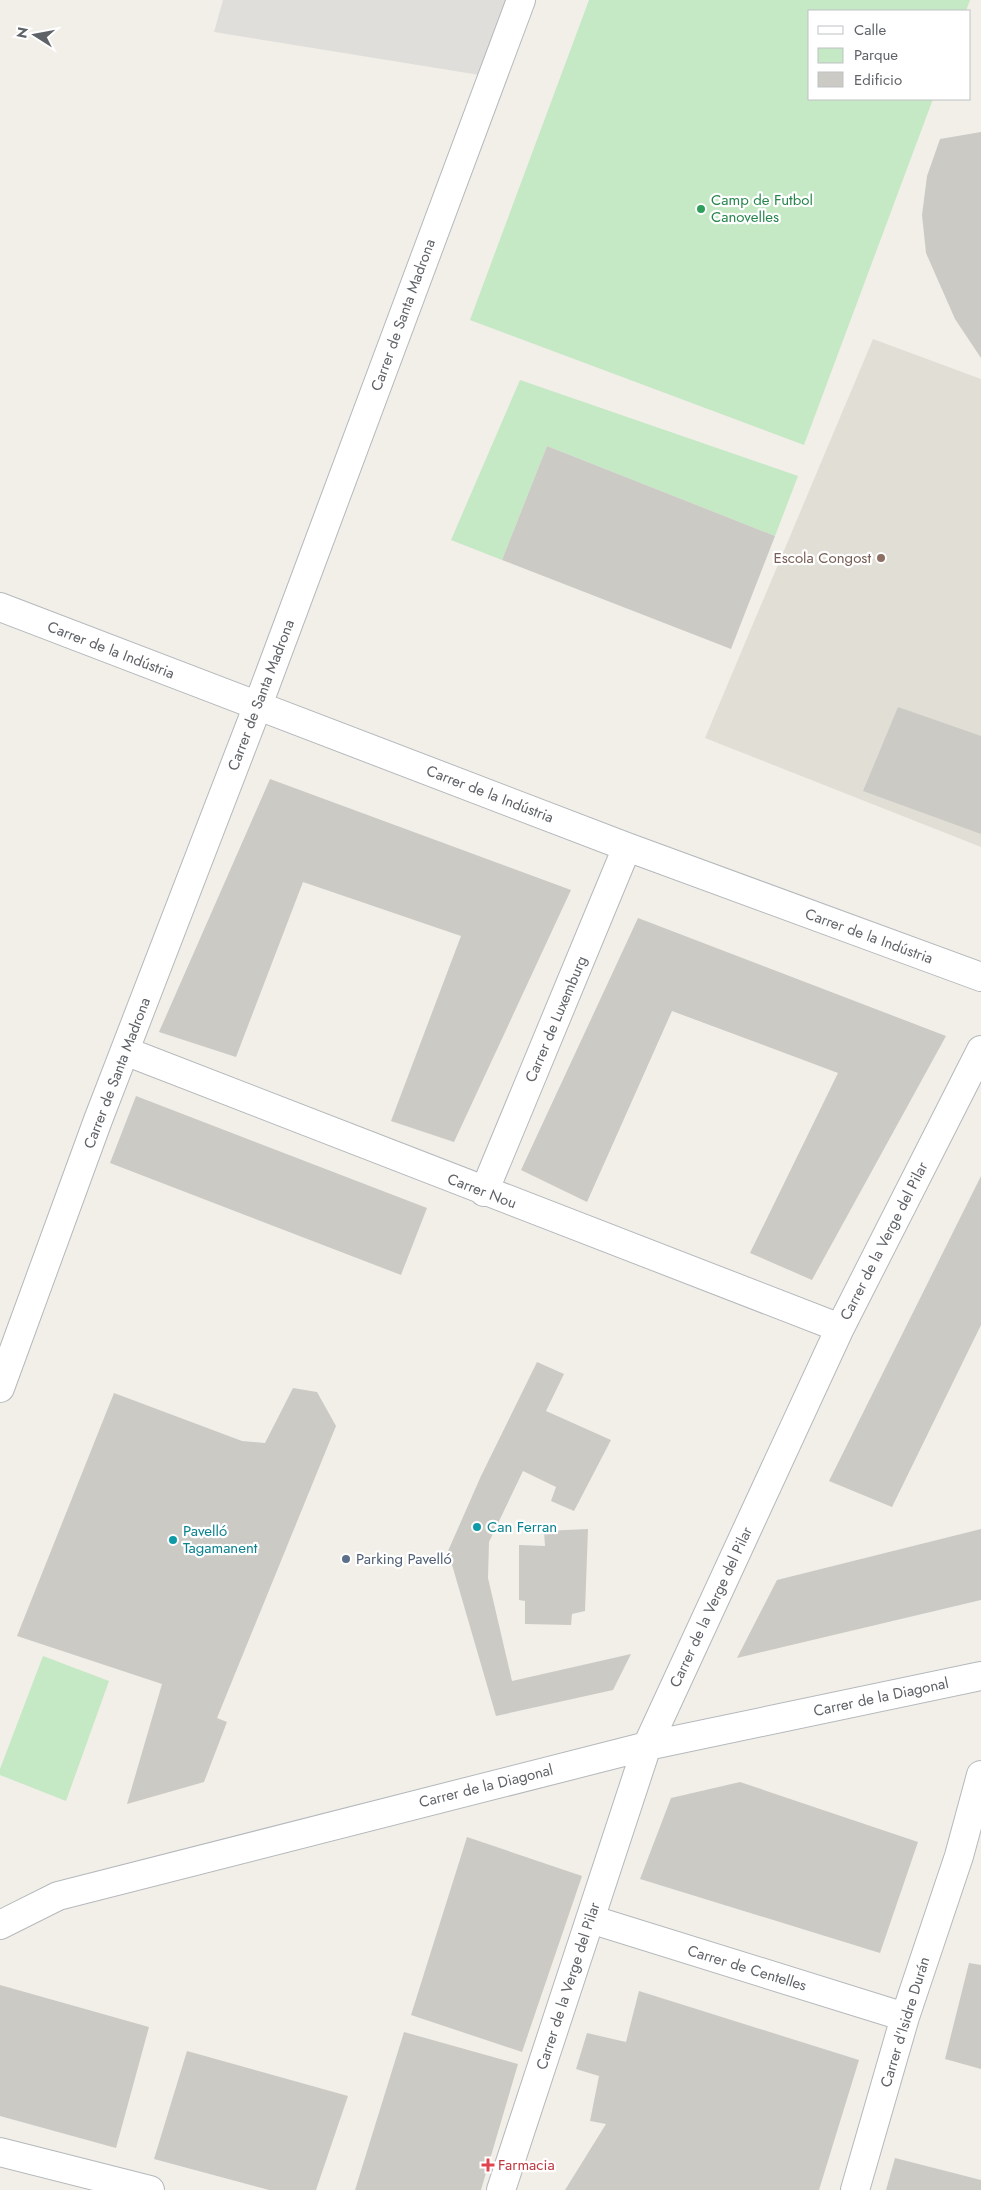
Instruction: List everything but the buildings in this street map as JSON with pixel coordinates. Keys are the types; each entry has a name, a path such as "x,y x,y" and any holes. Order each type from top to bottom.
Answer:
{"street":[{"name":"Carrer de Santa Madrona","path":"0,1388 125,1051 258,706 521,0"},
{"name":"Carrer de la Indústria","path":"0,607 627,847 981,977"},
{"name":"Carrer de Luxemburg","path":"484,1192 627,847"},
{"name":"Carrer de la Verge del Pilar","path":"501,2190 647,1746 840,1328 981,1050"},
{"name":"Carrer Nou","path":"125,1051 484,1192 840,1328"},
{"name":"Carrer de la Diagonal","path":"0,1925 58,1896 647,1746 981,1676"},
{"name":"Carrer d'Isidre Durán","path":"855,2190 905,2017 970,1860 981,1775"},
{"name":"Carrer de Centelles","path":"590,1919 905,2017"},
{"path":"0,2152 121,2186 150,2190"}],"shaded area":[{"path":"223,0 521,0 492,77 214,32"},
{"name":"Escola Congost","path":"873,339 981,379 981,847 705,738"}],"green space":[{"name":"Camp de Futbol Canovelles","path":"589,0 970,0 966,10 808,10 808,100 933,100 804,445 470,320"},
{"path":"520,380 798,476 775,536 547,446 502,560 451,540"},
{"path":"43,1656 109,1681 66,1801 0,1775 0,1769"}],"place":[{"name":"Camp de Futbol Canovelles","path":"701,209"},
{"name":"Escola Congost","path":"881,558"},
{"name":"Can Ferran","path":"477,1527"},
{"name":"Pavelló Tagamanent","path":"173,1540"},
{"name":"Parking Pavelló","path":"346,1559"},
{"name":"Farmacia","path":"488,2165"}]}
